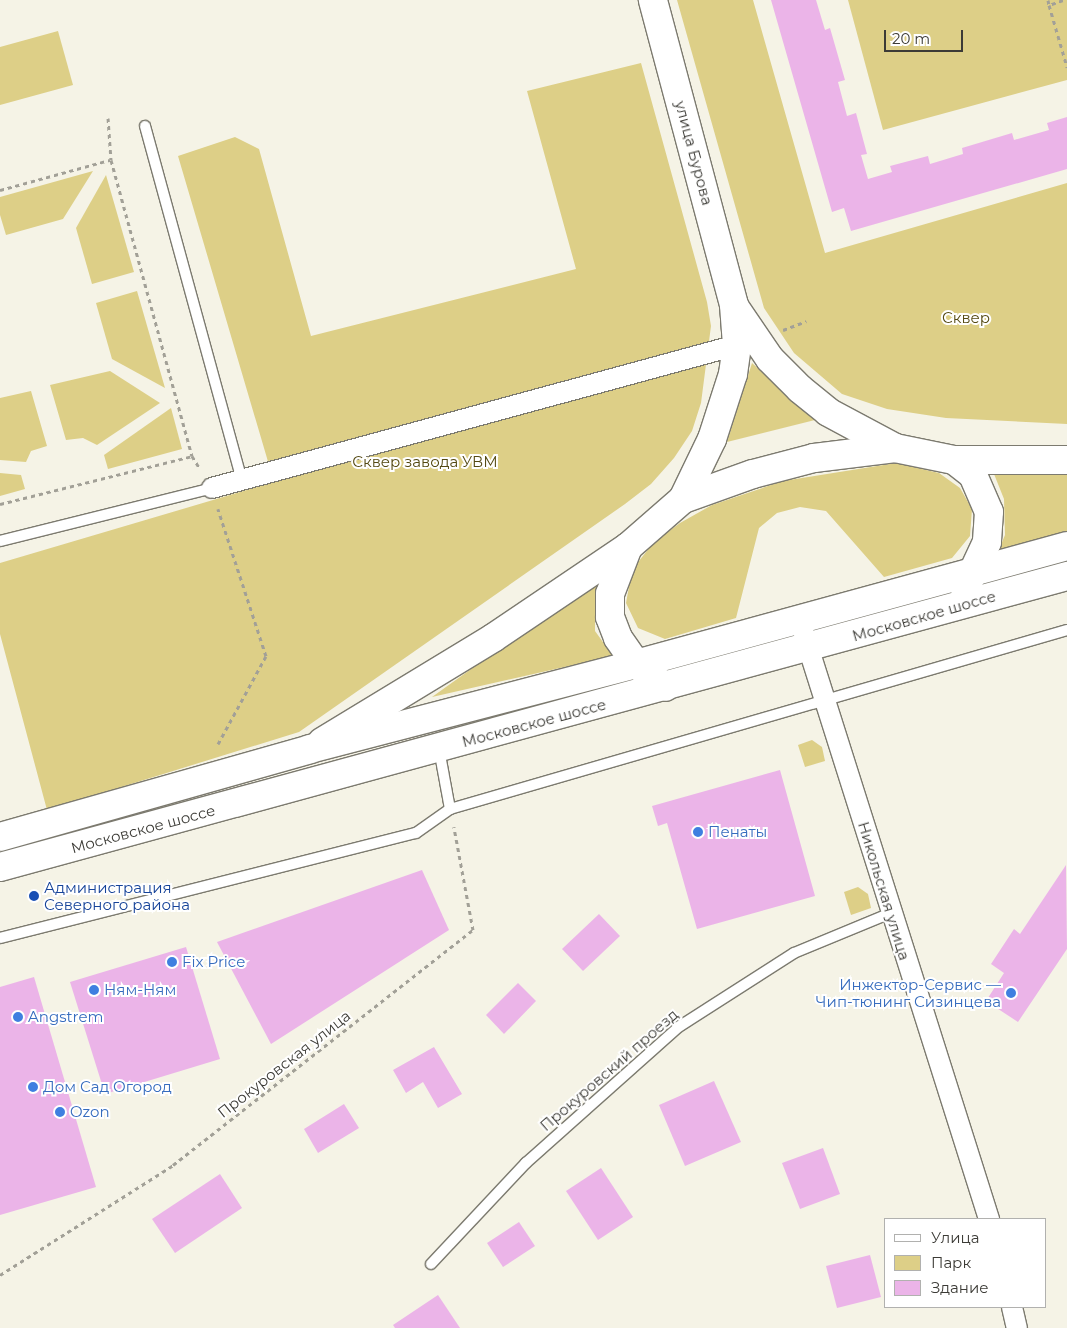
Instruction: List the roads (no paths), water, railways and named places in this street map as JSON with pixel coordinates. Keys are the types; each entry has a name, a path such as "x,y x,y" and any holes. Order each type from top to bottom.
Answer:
{"main road":[{"name":"улица Бурова","path":"654,0 734,305"},
{"path":"683,500 725,407 737,345 734,305"},
{"path":"734,305 770,360 800,389 828,412 895,448 954,460 1067,460"},
{"path":"310,749 493,638 628,547 683,500 753,474 814,458 895,448"},
{"path":"954,460 973,475 988,512 987,542 974,573 955,608"},
{"name":"Московское шоссе","path":"0,837 310,749 636,664 1067,546"},
{"path":"628,547 610,594 610,617 618,638 636,664 665,687"},
{"name":"Московское шоссе","path":"0,867 439,749 1067,576"}],"street":[{"path":"212,488 737,345"},
{"name":"Никольская улица","path":"800,620 989,1218"},
{"path":"1012,1308 1017,1328"}],"lane":[{"path":"145,126 242,481"},
{"path":"0,540 212,488"},
{"path":"0,938 416,833 450,809 1067,630"},
{"path":"439,749 450,809"},
{"name":"Прокуровский проезд","path":"431,1264 526,1163 680,1026 794,953 891,912"}],"place":[{"name":"Пенаты","path":"698,832"},
{"name":"Администрация Северного района","path":"34,896"},
{"name":"Fix Price","path":"172,962"},
{"name":"Ням-Ням","path":"94,990"},
{"name":"Инжектор-Сервис — Чип-тюнинг Сизинцева","path":"1011,993"},
{"name":"Angstrem","path":"18,1017"},
{"name":"Дом Сад Огород","path":"33,1087"},
{"name":"Ozon","path":"60,1112"}],"park label":[{"name":"Сквер","path":"966,318"},
{"name":"Сквер завода УВМ","path":"425,462"}]}
